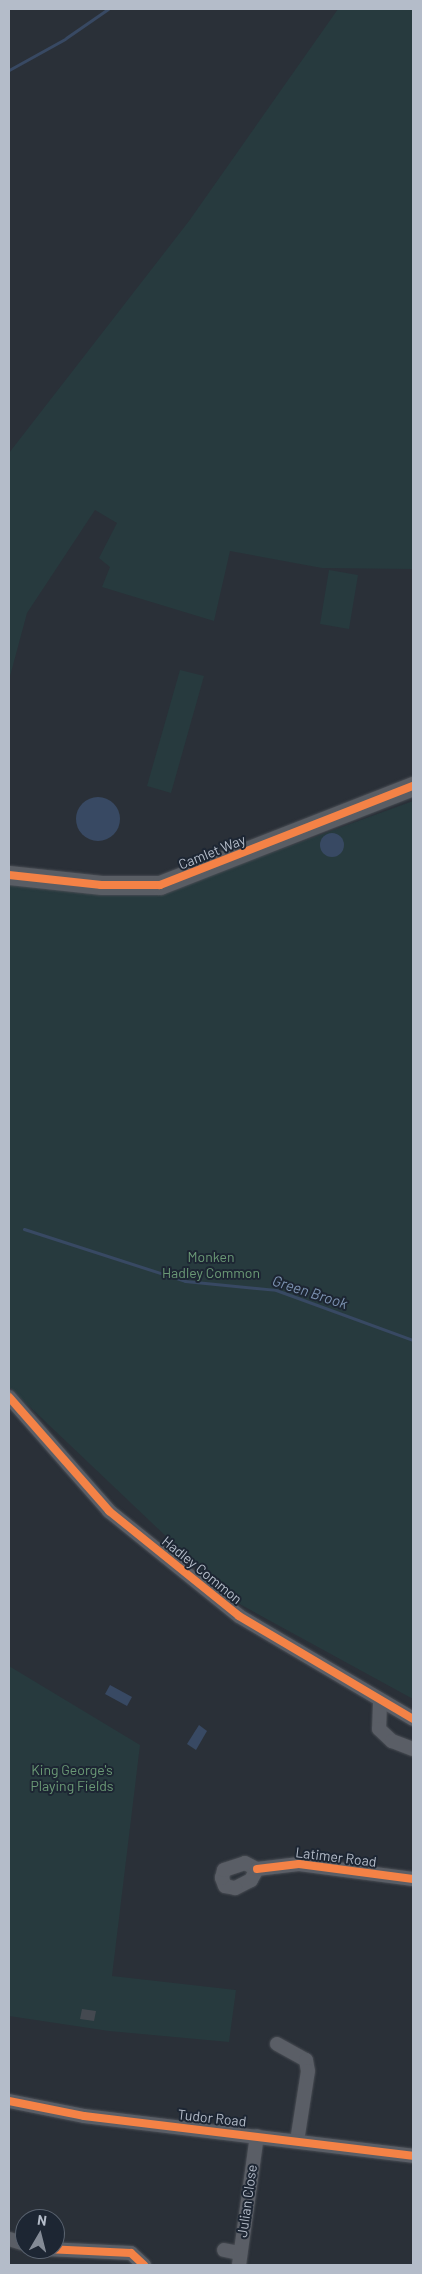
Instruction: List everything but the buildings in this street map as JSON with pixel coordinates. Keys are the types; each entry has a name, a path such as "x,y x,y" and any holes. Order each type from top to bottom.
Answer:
{"street":[{"name":"Camlet Way","path":"9,875 101,886 160,884 413,786"},
{"name":"Hadley Common","path":"9,1397 109,1511 132,1530 254,1627 380,1703 413,1719"},
{"path":"380,1703 380,1729 392,1741 413,1750"},
{"name":"Latimer Road","path":"257,1869 276,1864 299,1864 413,1879"},
{"path":"277,2044 311,2057 298,2142"},
{"name":"Tudor Road","path":"9,2101 84,2116 413,2156"},
{"name":"Julian Close","path":"240,2259 257,2136"},
{"path":"65,2250 131,2253 144,2265"},
{"path":"224,2250 240,2259"}],"green space":[{"path":"338,9 413,9 413,569 322,568 230,551 214,621 102,587 110,567 99,558 117,523 95,510 27,613 9,680 9,453 189,221"},
{"path":"329,570 358,575 349,629 320,624"},
{"path":"180,670 204,676 171,793 147,786"},
{"name":"Monken Hadley Common","path":"413,801 413,1699 234,1601 9,1387 9,880 163,892"},
{"name":"King George's Playing Fields","path":"9,1666 140,1745 112,1976 236,1990 229,2042 109,2031 9,2016"}],"water":[{"path":"98,797 110,801 116,807 120,819 116,831 110,837 98,841 86,837 80,831 76,819 80,807 86,801"},
{"path":"332,833 337,834 343,840 343,850 337,856 332,857 327,856 321,850 320,845 321,840 327,834"},
{"path":"110,1685 132,1697 127,1706 105,1694"},
{"path":"199,1725 207,1731 196,1750 187,1744"}],"waterway":[{"path":"66,38 108,9"},
{"path":"9,70 65,39"},
{"name":"Green Brook","path":"24,1229 185,1281 276,1290 413,1340"}],"cycle path":[{"path":"9,875 101,885 160,885 413,786"},
{"path":"9,1397 109,1511 239,1616 413,1719"},
{"path":"257,1869 299,1864 413,1879"},
{"path":"9,2101 84,2116 413,2156"},
{"path":"65,2250 131,2253 144,2265"}]}
